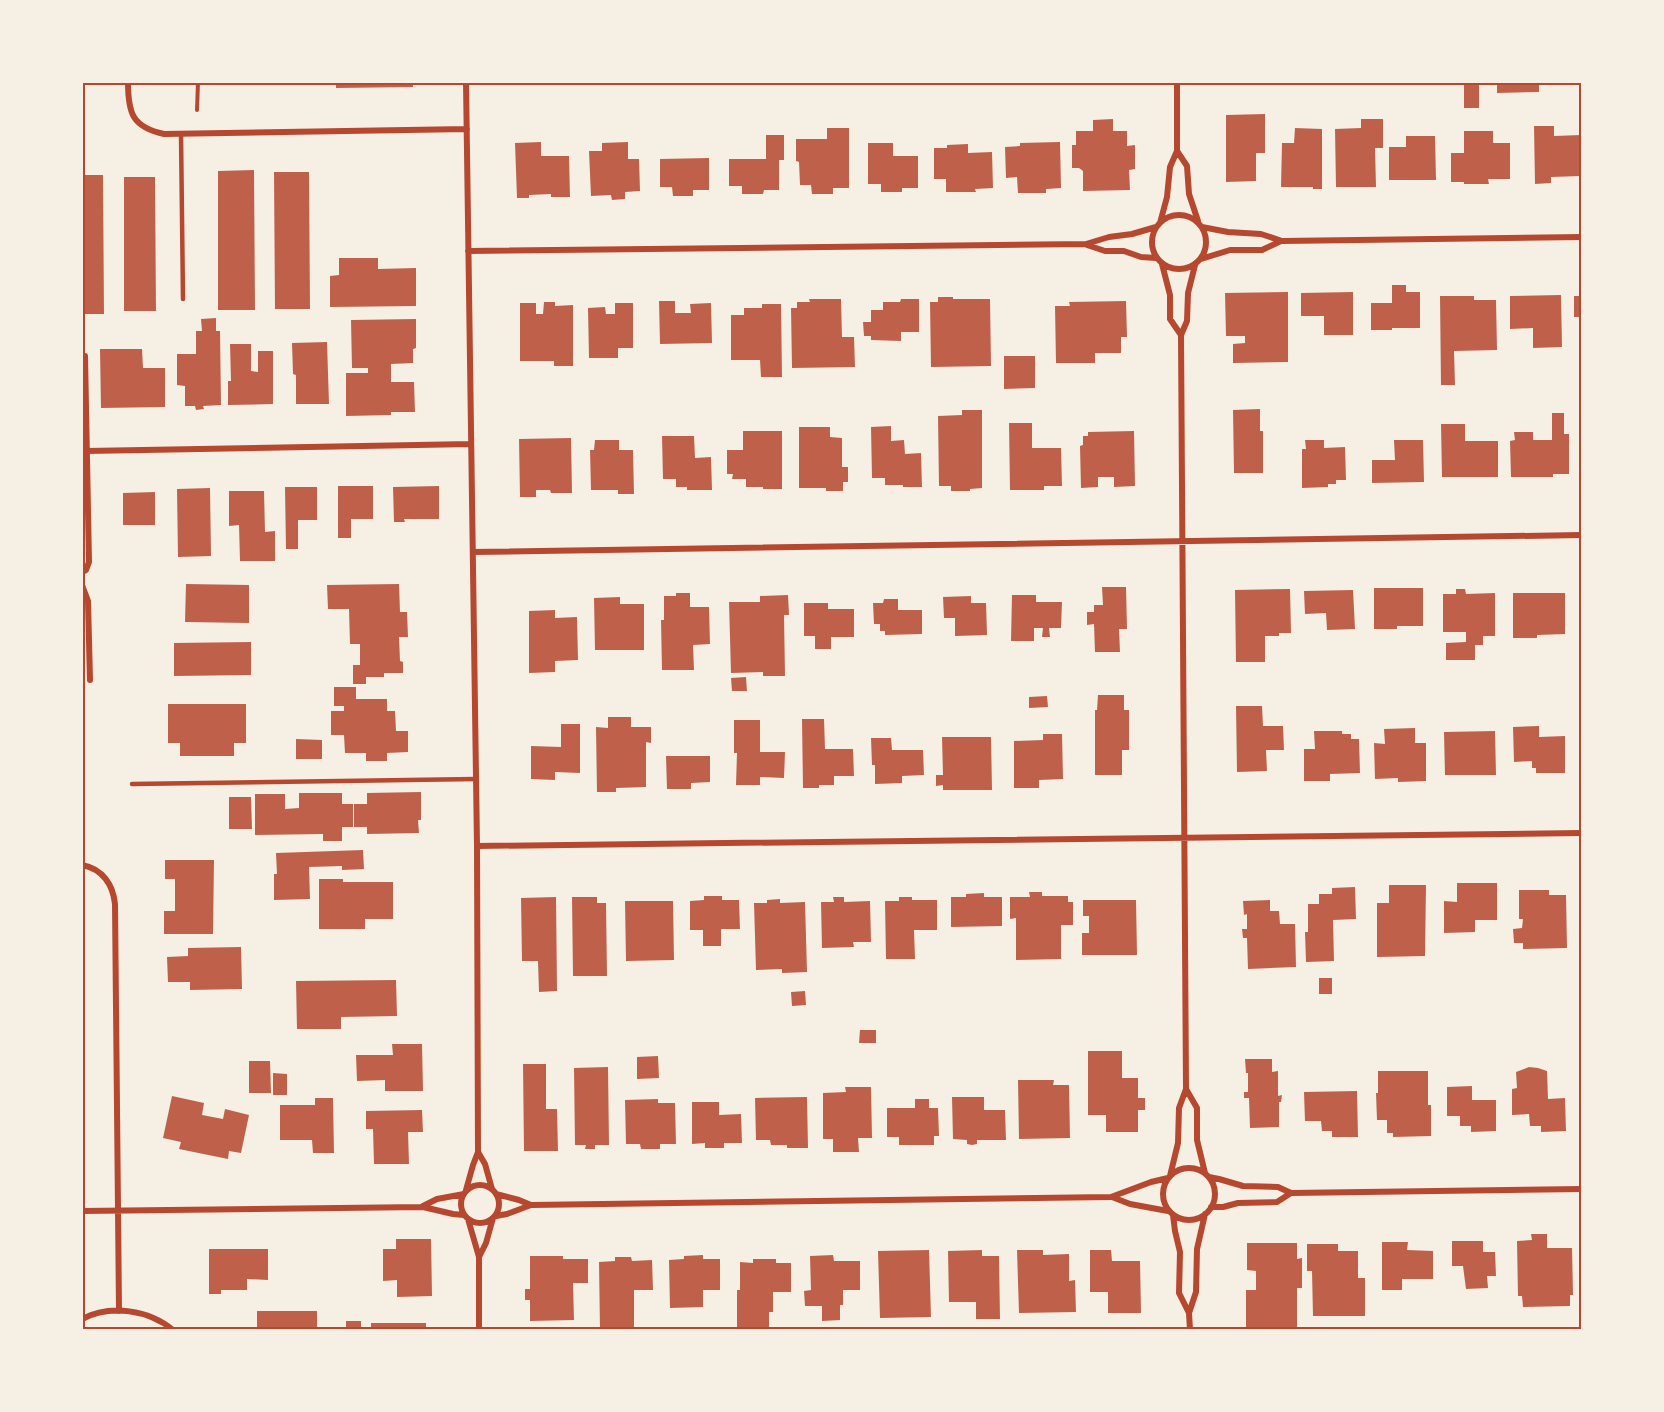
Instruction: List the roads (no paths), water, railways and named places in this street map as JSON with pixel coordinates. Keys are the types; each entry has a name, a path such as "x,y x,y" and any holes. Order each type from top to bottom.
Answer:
{"street":[{"path":"128,82 129,106 133,117 152,131 181,134 467,129"},
{"path":"466,82 477,846 478,1152 460,1204 478,1257 479,1329"},
{"path":"1176,82 1177,151 1170,167 1167,197 1152,242 1152,250 1156,258 1169,268 1187,269 1202,259 1230,250 1262,250 1282,241"},
{"path":"1177,151 1187,166 1189,194 1206,236 1206,251 1202,259"},
{"path":"468,251 1086,244 1109,237 1132,234 1158,225 1169,217 1179,215 1189,217 1200,225 1234,233 1261,234 1282,241 1581,237"},
{"path":"1086,244 1105,251 1124,251 1141,257 1156,258"},
{"path":"1162,264 1170,295 1170,319 1181,335"},
{"path":"1190,1313 1179,1293 1180,1252 1171,1213 1164,1203 1162,1193 1178,1143 1179,1108 1186,1089 1181,335 1187,321 1188,292 1195,265"},
{"path":"82,356 85,356 89,562 86,570 82,572"},
{"path":"86,451 471,444"},
{"path":"473,552 1581,535"},
{"path":"82,585 88,601 90,680"},
{"path":"477,846 1581,833"},
{"path":"82,866 94,868 102,874 111,887 115,904 119,1311"},
{"path":"1111,1197 1189,1220 1200,1218 1211,1207 1215,1192 1207,1176 1197,1140 1197,1108 1186,1089"},
{"path":"478,1152 485,1164 499,1205 486,1243 478,1257"},
{"path":"82,1211 423,1207 466,1217 472,1222 483,1223 531,1205 1111,1197 1169,1177 1178,1170 1189,1168 1207,1176 1243,1186 1278,1187 1291,1193 1581,1189"},
{"path":"423,1207 437,1199 482,1185 531,1205"},
{"path":"1211,1207 1238,1203 1276,1202 1291,1193"},
{"path":"1190,1329 1190,1313 1196,1292 1197,1249 1205,1214"},
{"path":"82,1319 101,1313 135,1312 148,1315 173,1329"}],"lane":[{"path":"181,134 183,299"},
{"path":"132,784 476,779"}]}
